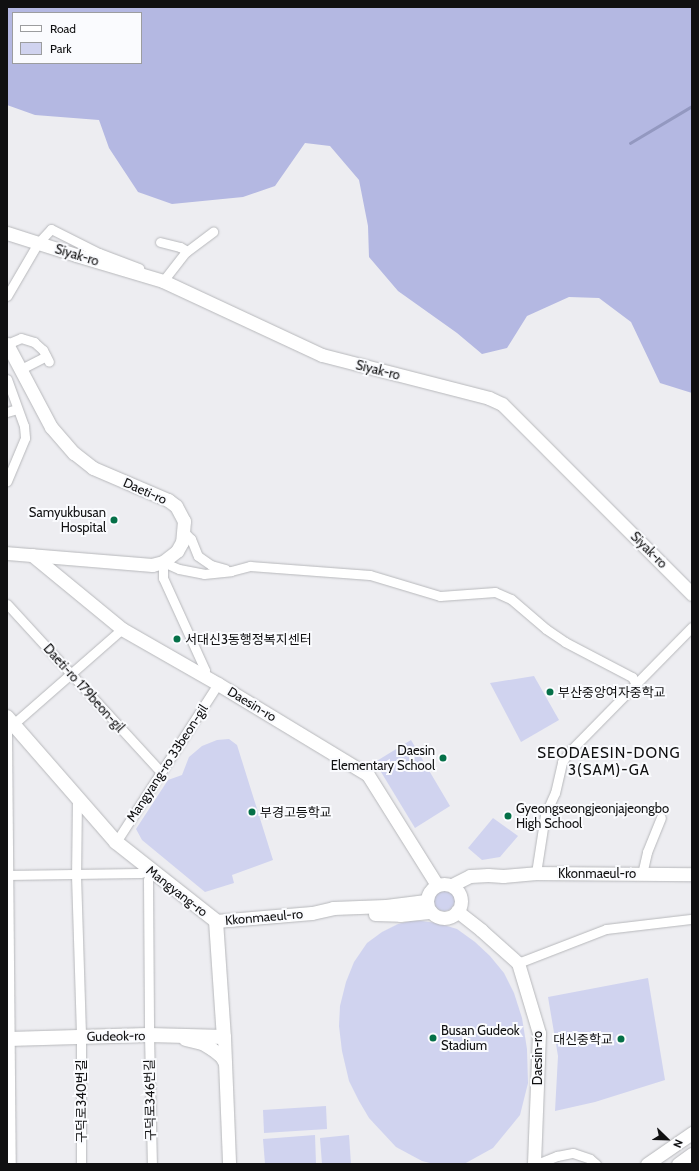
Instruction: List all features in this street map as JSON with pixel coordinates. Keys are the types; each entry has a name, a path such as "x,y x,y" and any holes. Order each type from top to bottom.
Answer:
{"main road":[{"name":"Mangyang-ro","path":"9,726 116,842 216,921 224,1037"},
{"name":"Gudeok-ro","path":"8,1039 149,1035 224,1037"}],"street":[{"path":"165,279 186,251 213,232"},
{"name":"Siyak-ro","path":"7,233 165,279 322,356 489,398 502,404 692,594"},
{"path":"160,242 186,251"},
{"path":"7,296 38,243"},
{"path":"7,344 18,339 26,339 39,345 47,359 21,369"},
{"name":"Daeti-ro","path":"7,344 51,427 74,453 93,468 168,500 176,506 182,515 184,521 184,532"},
{"path":"7,379 24,426 25,438 7,481"},
{"path":"7,412 17,409"},
{"path":"7,553 141,565 163,562 177,551 182,542 184,532"},
{"path":"184,532 191,539 198,556 203,561 231,571"},
{"name":"Daesin-ro","path":"32,555 122,629 203,675 368,775 437,884"},
{"path":"163,562 179,569 204,574 231,571 250,566 370,575 440,596 495,592 511,599 546,629 565,642 632,677 636,684"},
{"path":"163,562 163,578 204,670 203,675"},
{"name":"Daeti-ro 179beon-gil","path":"7,604 161,772"},
{"path":"536,873 545,814 554,793 562,762 569,752 692,627"},
{"path":"11,1164 8,1039 9,726 122,629"},
{"name":"Mangyang-ro 33beon-gil","path":"116,842 218,684"},
{"name":"구덕로340번길","path":"77,798 76,875 81,1037 81,1164"},
{"path":"642,874 647,852 661,818"},
{"path":"8,875 140,873 151,870"},
{"name":"구덕로346번길","path":"151,870 148,880 152,1164"},
{"name":"Kkonmaeul-ro","path":"452,885 470,876 503,876 536,873 692,874"},
{"name":"Kkonmaeul-ro","path":"460,896 466,888 474,884 503,876"},
{"path":"429,907 431,888 437,884 447,883 452,885 457,889 460,896 460,906 452,914 457,924 493,942 518,963 606,929 691,919"},
{"name":"Kkonmaeul-ro","path":"216,921 312,913 333,908 386,906 429,907 436,916 452,914"},
{"name":"Daesin-ro","path":"518,963 539,1033 535,1164"},
{"path":"174,1036 207,1046 218,1052 225,1063"},
{"name":"Mangyang-ro","path":"224,1037 229,1164"},
{"path":"647,1164 692,1133"},
{"path":"535,1164 557,1156 573,1153 590,1159 596,1164"},
{"path":"678,1164 692,1154"}],"green space":[{"path":"534,676 559,720 521,742 490,683"},
{"path":"229,739 237,745 273,860 232,875 234,883 205,892 142,840 136,829 168,780 182,775 189,757 202,746 217,740"},
{"path":"411,740 450,806 415,828 375,762"},
{"path":"493,818 518,836 500,857 482,860 468,848"},
{"path":"444,889 452,892 455,900 452,908 444,911 436,908 433,900 436,892"},
{"name":"Busan Gudeok Stadium","path":"414,920 437,923 457,929 475,942 490,956 504,973 514,993 522,1018 527,1049 528,1083 520,1115 493,1148 464,1164 434,1164 422,1161 396,1147 369,1118 359,1101 349,1081 342,1051 339,1026 340,1006 346,982 354,962 367,943 382,932 398,924"},
{"path":"648,978 665,1080 595,1102 555,1111 558,1056 548,997"},
{"path":"326,1106 327,1129 264,1133 263,1110"},
{"path":"315,1135 316,1164 265,1164 263,1139"},
{"path":"349,1135 351,1164 322,1164 320,1138"}],"shaded area":[{"path":"7,7 692,7 692,393 660,383 631,322 599,298 569,297 527,316 507,348 482,354 457,333 398,291 369,257 368,226 359,180 330,146 305,143 275,186 243,197 172,204 138,192 109,148 99,120 35,115 7,105"}],"waterway":[{"path":"630,143 692,106"}],"place":[{"name":"Samyukbusan Hospital","path":"114,520"},
{"name":"서대신3동행정복지센터","path":"177,639"},
{"name":"부산중앙여자중학교","path":"550,692"},
{"name":"Daesin Elementary School","path":"443,758"},
{"name":"부경고등학교","path":"252,812"},
{"name":"Gyeongseongjeonjajeongbo High School","path":"508,816"},
{"name":"Busan Gudeok Stadium","path":"433,1038"},
{"name":"대신중학교","path":"621,1039"}],"district":[{"name":"SEODAESIN-DONG 3(SAM)-GA","path":"609,762"}]}
